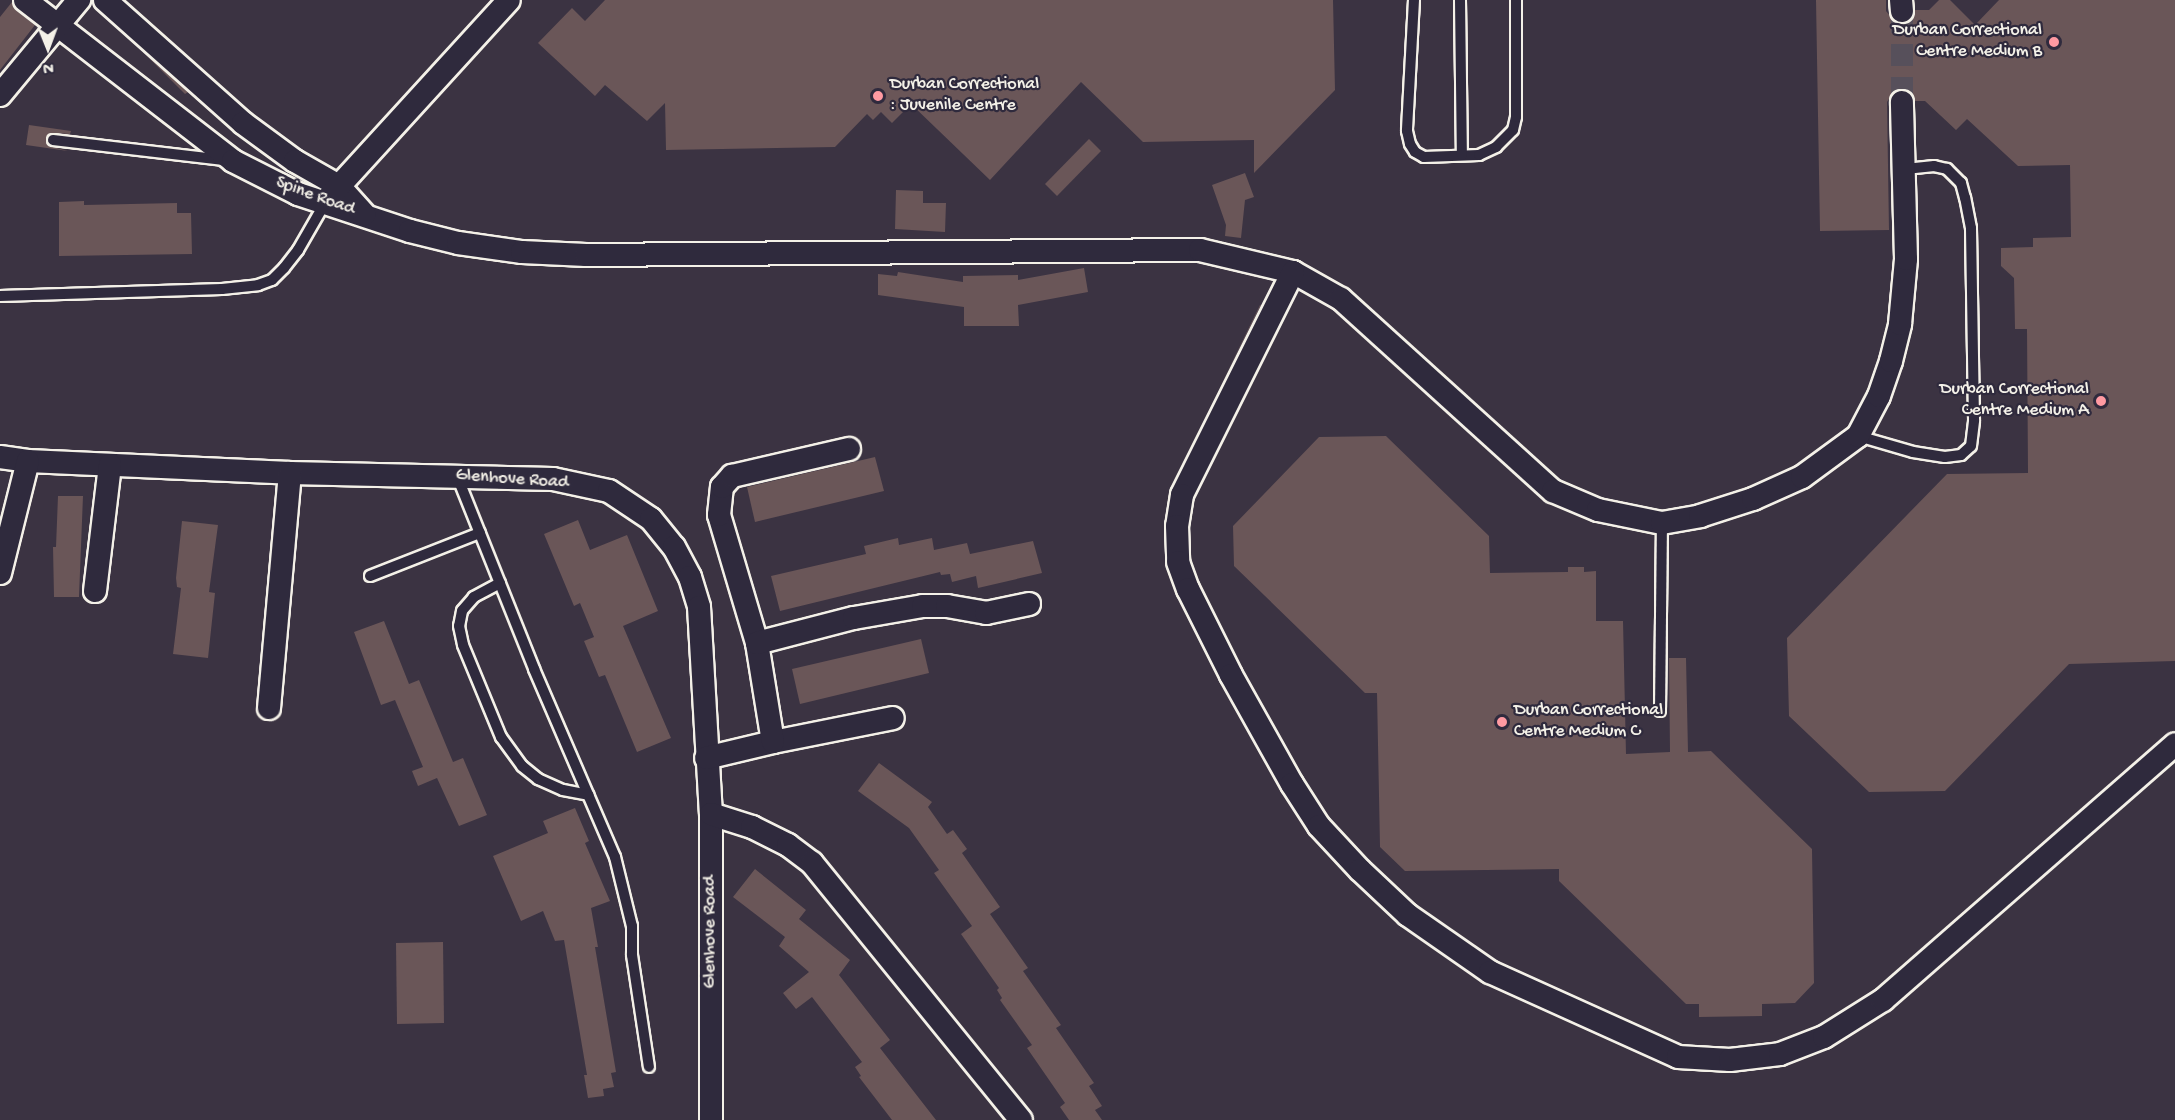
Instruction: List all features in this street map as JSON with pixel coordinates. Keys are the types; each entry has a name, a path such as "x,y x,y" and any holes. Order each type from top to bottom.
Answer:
{"street":[{"name":"Spine Road","path":"26,0 56,26 233,161 298,194 363,214"},
{"path":"0,95 79,0"},
{"name":"Spine Road","path":"105,0 243,123 295,161 339,186 363,214"},
{"path":"325,203 509,0"},
{"path":"363,214 410,231 458,243 522,252 586,255 1200,250 1293,272 1341,299 1553,491 1598,510 1662,523 1700,516 1753,500 1802,477 1858,436 1879,396 1900,324 1906,259 1902,102"},
{"path":"1293,272 1182,495 1177,525 1178,562 1188,589 1231,675 1292,784 1319,826 1360,870 1408,915 1490,972 1678,1057 1730,1060 1780,1054 1824,1037 1883,1000 2175,744"},
{"path":"773,742 757,643 719,515 722,487 732,476 849,449"},
{"name":"Glenhove Road","path":"0,457 28,461 290,473 553,479 609,491 651,519 674,547 690,577 699,608 711,814 711,1120"},
{"path":"0,573 28,461"},
{"path":"95,591 110,465"},
{"path":"269,708 290,473"},
{"path":"757,643 854,618 923,606 947,606 986,613 1029,604"},
{"path":"706,758 893,718"},
{"path":"711,814 752,827 788,845 812,862 1021,1120"}],"lane":[{"path":"1414,0 1407,131 1415,153 1424,156 1479,154 1496,147 1513,130 1516,106 1516,0"},
{"path":"1460,0 1462,156"},
{"path":"53,140 233,161"},
{"path":"1858,436 1913,452 1946,457 1961,454 1971,446 1974,420 1971,228 1965,198 1961,183 1947,169 1934,166 1903,169"},
{"path":"0,296 222,289 258,285 272,280 284,268 298,250 325,203"},
{"path":"457,476 615,857 632,926 632,955 649,1067"},
{"path":"1660,711 1662,523"},
{"path":"370,576 480,533"},
{"path":"500,583 474,597 462,611 459,626 463,645 501,737 522,765 538,779 563,790 589,795"}],"building":[{"name":"Durban Correctional : Juvenile Centre","path":"605,0 1333,0 1335,90 1254,173 1254,140 1143,142 1081,82 990,180 911,104 892,123 881,112 873,120 867,114 835,147 666,150 665,103 647,121 605,85 595,96 538,43 572,8 585,21"},
{"name":"Durban Correctional Centre Medium A","path":"1816,0 1886,0 1886,11 1896,23 1903,24 1910,22 1915,10 1929,10 1939,0 1950,0 1975,25 1999,0 2175,0 2175,661 2069,664 1945,791 1869,792 1789,716 1787,638 1947,474 2028,473 2027,329 2015,329 2014,278 2001,266 2001,248 2033,247 2033,238 2071,237 2070,165 2018,166 1967,119 1956,130 1925,101 1915,101 1909,90 1901,89 1894,91 1887,102 1889,230 1820,231"},
{"path":"12,2 17,11 35,25 0,70 0,17"},
{"path":"138,47 188,92 185,94"},
{"path":"29,125 71,131 70,134 51,133 46,139 49,146 68,151 26,145"},
{"path":"1089,139 1101,151 1057,196 1045,184"},
{"path":"1245,173 1254,197 1245,200 1241,238 1225,236 1226,225 1212,185"},
{"path":"896,190 923,191 923,203 946,203 945,232 895,229"},
{"path":"84,201 84,205 177,203 177,213 191,213 192,254 59,256 59,202"},
{"path":"1084,268 1088,292 1018,305 1019,326 964,326 964,307 878,295 878,274 897,276 898,272 963,282 963,276 1018,275 1018,280"},
{"path":"1260,305 1261,305 1221,385"},
{"name":"Durban Correctional Centre Medium C","path":"1386,436 1489,536 1490,573 1568,572 1568,567 1584,567 1584,572 1596,571 1596,621 1623,621 1626,754 1670,752 1669,658 1686,658 1688,752 1711,751 1812,849 1814,983 1795,1003 1762,1004 1762,1016 1699,1017 1699,1004 1686,1004 1559,881 1559,869 1405,871 1380,847 1377,693 1365,693 1234,566 1233,526 1319,437"},
{"path":"875,457 884,491 755,522 747,487"},
{"path":"58,496 83,496 79,597 54,597 53,547 56,547"},
{"path":"578,520 590,550 627,535 658,611 623,626 671,738 637,752 605,675 599,677 584,641 594,637 580,603 574,606 544,534"},
{"path":"182,521 218,525 209,592 215,593 208,658 173,654 181,588 177,587 176,578"},
{"path":"898,538 899,545 932,538 934,550 967,543 970,554 1033,541 1042,573 978,588 976,576 952,582 950,574 941,575 940,572 780,611 771,576 866,554 864,546"},
{"path":"384,621 409,684 419,680 453,762 463,758 487,815 459,826 437,778 418,786 412,771 423,767 395,700 381,705 354,632"},
{"path":"921,639 929,673 800,704 792,669"},
{"path":"879,763 932,802 928,807 947,834 953,830 967,849 962,853 1000,907 990,914 1028,968 1023,971 1061,1025 1056,1028 1094,1083 1089,1086 1102,1106 1095,1110 1102,1120 1069,1120 1060,1107 1065,1103 1027,1048 1032,1045 1000,1000 1002,998 997,990 999,988 961,934 972,926 934,873 939,870 909,828 858,791"},
{"path":"575,808 589,841 585,843 610,901 591,908 598,947 595,947 616,1072 611,1073 614,1087 603,1089 604,1096 588,1098 584,1075 587,1075 564,940 555,941 543,911 521,921 493,856 548,833 543,821"},
{"path":"755,869 806,910 799,919 850,960 839,975 890,1040 880,1048 936,1120 892,1120 859,1077 861,1076 855,1067 862,1062 812,997 796,1009 783,993 809,972 779,946 785,937 733,897"},
{"path":"443,942 444,1023 397,1024 396,943"}],"tunnel":[{"path":"1902,11 1902,102"}],"place":[{"name":"Durban Correctional Centre Medium B","path":"2054,42"},
{"name":"Durban Correctional : Juvenile Centre","path":"878,96"},
{"name":"Durban Correctional Centre Medium A","path":"2101,401"},
{"name":"Durban Correctional Centre Medium C","path":"1502,722"}]}
